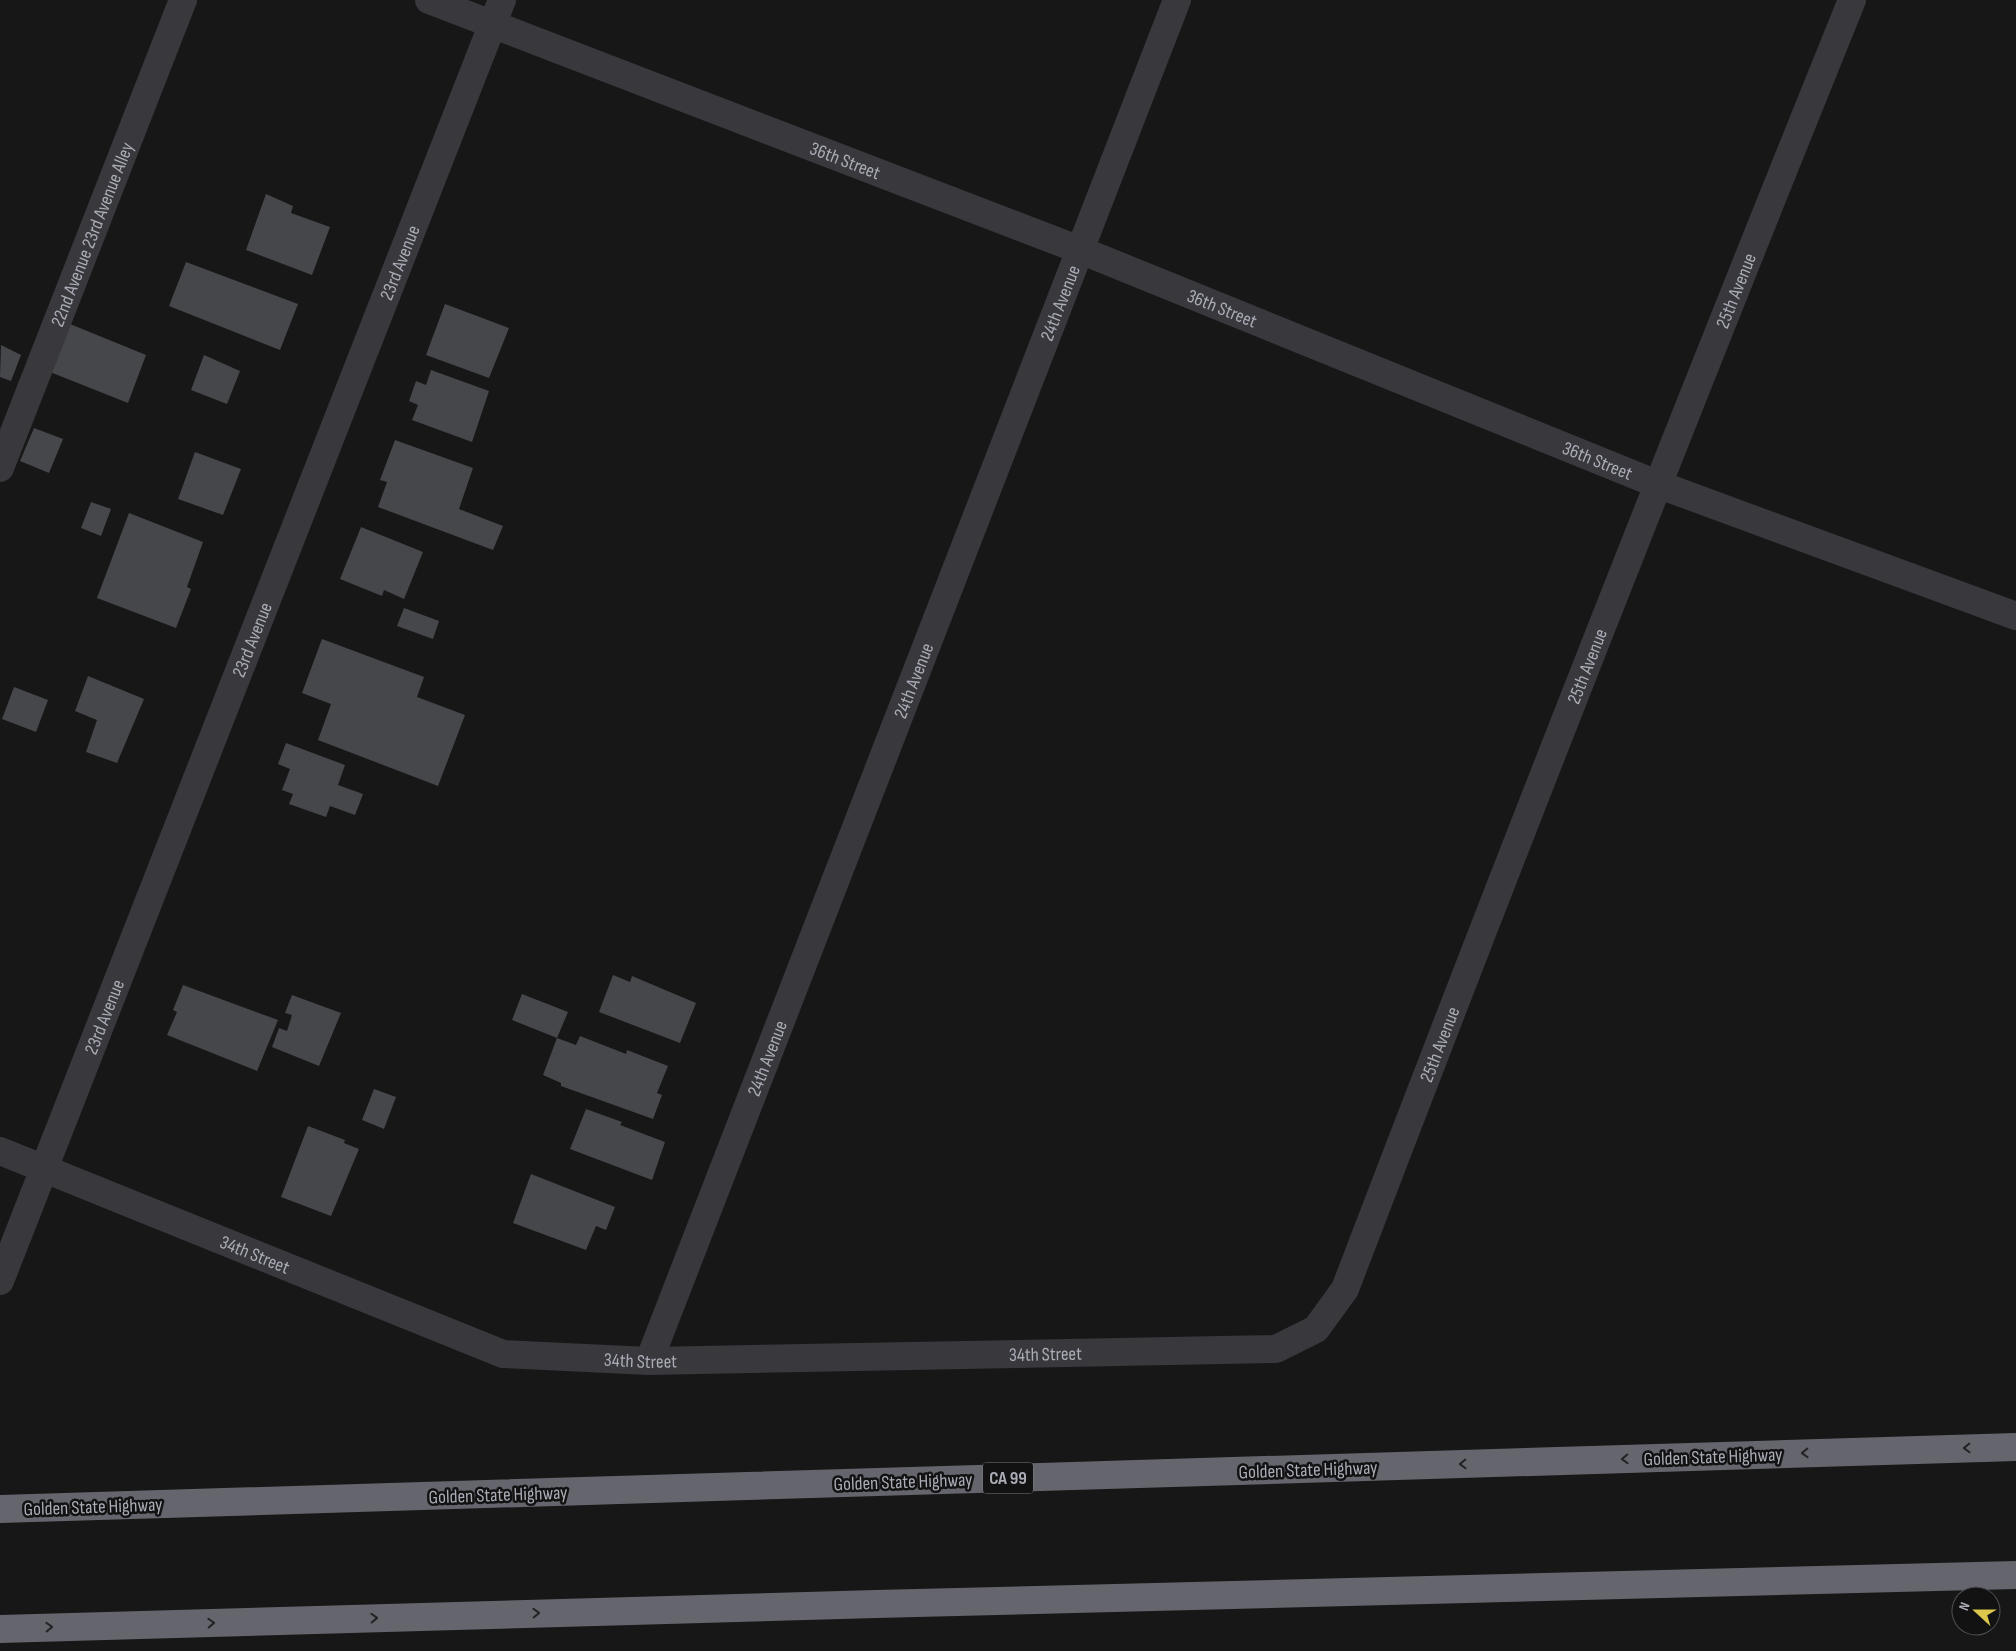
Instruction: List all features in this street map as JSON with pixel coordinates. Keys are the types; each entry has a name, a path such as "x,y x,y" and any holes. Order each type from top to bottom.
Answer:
{"highway":[{"name":"Golden State Highway","path":"0,1509 2016,1447"},
{"path":"0,1629 856,1604 2016,1575"}],"street":[{"name":"22nd Avenue 23rd Avenue Alley","path":"0,468 183,0"},
{"name":"36th Street","path":"429,0 498,12 1657,484 2016,616"},
{"name":"24th Avenue","path":"649,1361 1177,0"},
{"name":"25th Avenue","path":"1316,1329 1345,1289 1467,970 1657,484 1852,0"},
{"name":"23rd Avenue","path":"0,1280 498,12"},
{"name":"34th Street","path":"0,1151 503,1354 649,1361 1276,1349 1316,1329"}],"building":[{"path":"266,194 293,206 291,213 330,227 312,275 246,250"},
{"path":"186,262 298,304 280,350 169,306"},
{"path":"445,304 509,328 489,378 426,355"},
{"path":"70,324 146,355 128,403 50,372"},
{"path":"1,345 21,355 11,381 0,377"},
{"path":"204,355 240,371 227,404 191,390"},
{"path":"431,370 489,391 472,442 412,420 418,405 409,401 416,381 426,385"},
{"path":"34,428 63,439 49,473 20,461"},
{"path":"395,440 473,468 459,509 503,526 493,550 378,507 387,482 380,480"},
{"path":"195,452 241,469 223,515 178,499"},
{"path":"91,502 111,509 101,536 81,528"},
{"path":"129,513 203,542 187,587 191,589 176,628 97,598"},
{"path":"361,527 423,552 404,599 384,590 382,596 340,579"},
{"path":"404,608 439,621 433,639 397,626"},
{"path":"322,639 424,677 417,697 465,715 438,786 318,740 331,704 302,693"},
{"path":"88,676 144,699 117,763 86,752 97,720 75,711"},
{"path":"14,687 48,700 36,732 2,719"},
{"path":"286,743 345,765 338,785 363,794 355,815 330,806 326,817 289,804 293,794 282,790 290,769 278,764"},
{"path":"613,975 630,982 632,976 696,1003 680,1043 599,1012"},
{"path":"183,985 278,1020 257,1071 167,1035 177,1012 173,1010"},
{"path":"522,994 568,1012 557,1038 512,1020"},
{"path":"292,995 341,1013 319,1066 272,1047 279,1028 287,1031 292,1015 285,1013"},
{"path":"580,1036 626,1054 627,1050 668,1066 657,1093 662,1095 653,1119 561,1086 561,1083 543,1075 557,1038 576,1045"},
{"path":"374,1089 396,1097 384,1129 362,1120"},
{"path":"586,1109 622,1122 620,1125 665,1142 652,1180 570,1149"},
{"path":"308,1126 345,1140 344,1143 359,1149 331,1216 281,1197"},
{"path":"531,1174 615,1207 606,1230 596,1226 586,1250 513,1223"}]}
